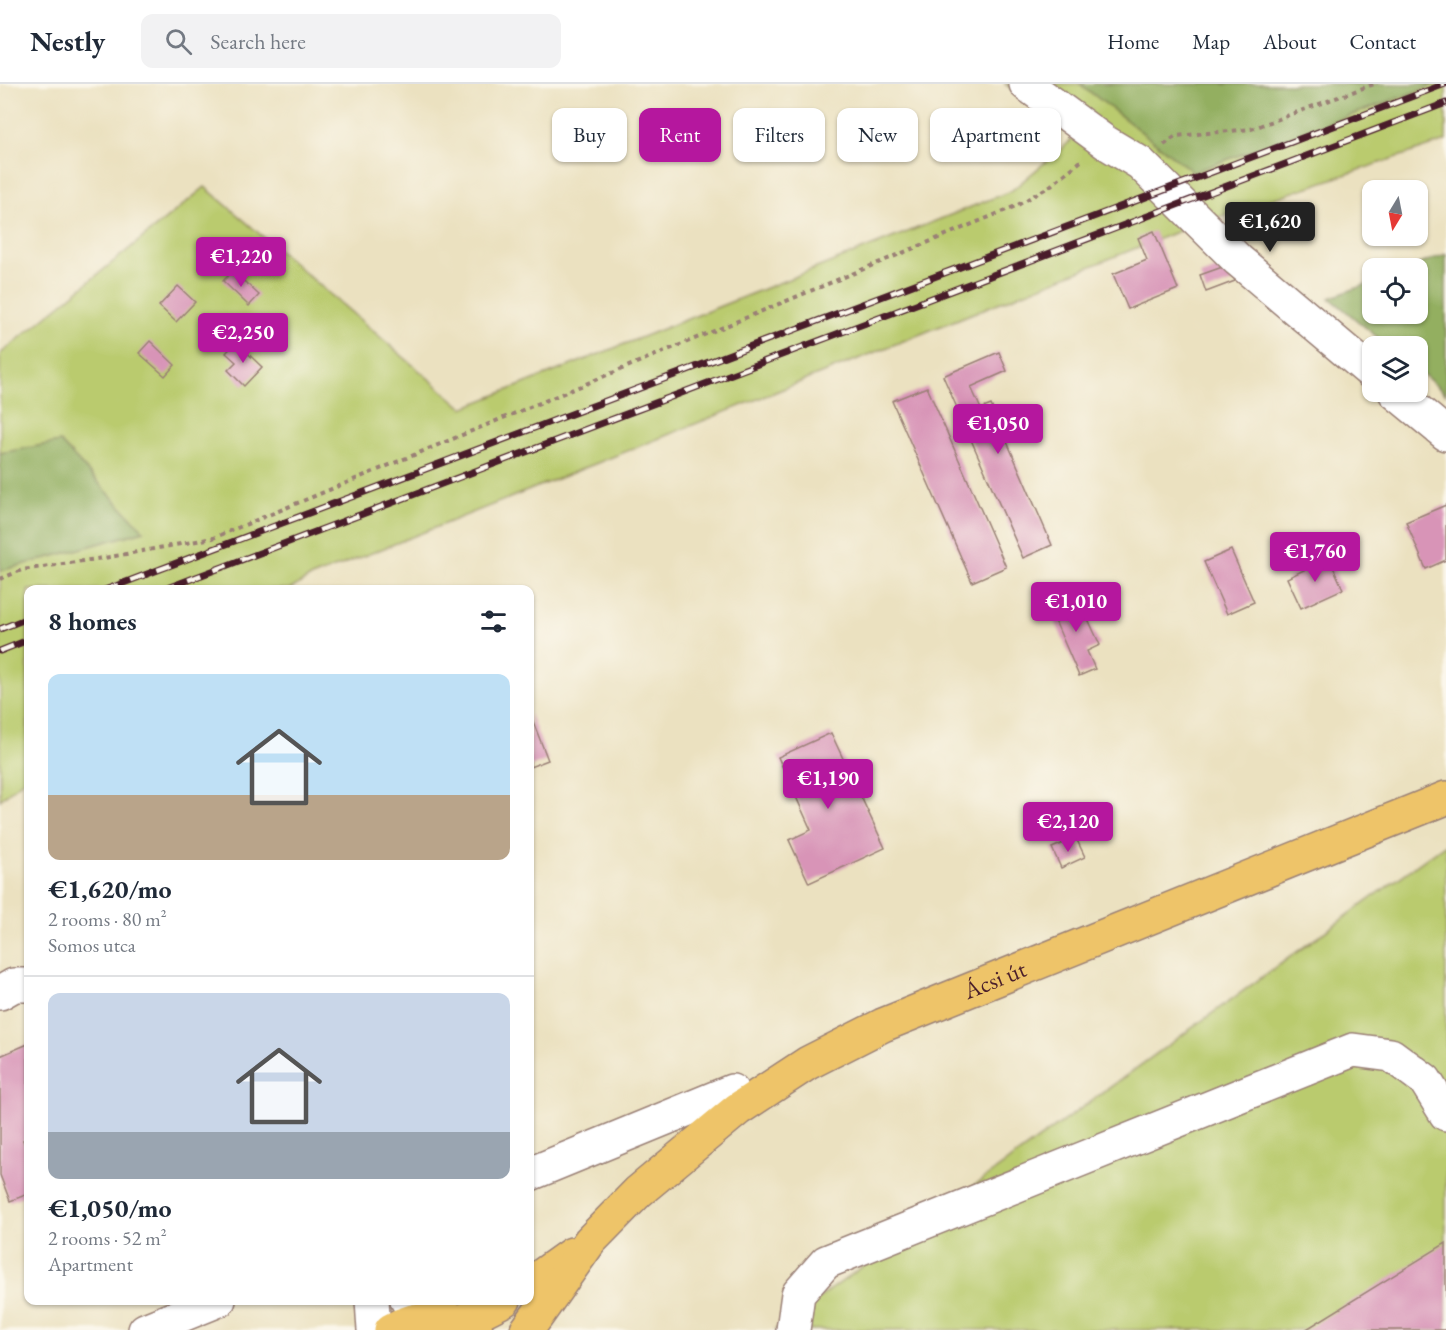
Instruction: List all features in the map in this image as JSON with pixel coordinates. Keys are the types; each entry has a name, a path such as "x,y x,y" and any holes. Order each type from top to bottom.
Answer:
{"main road":[{"name":"Ácsi út","path":"527,1330 590,1241 638,1192 730,1116 808,1063 883,1025 1446,798"},
{"name":"Ácsi út","path":"534,1281 590,1241"},
{"path":"391,1330 418,1319 458,1323 494,1305"}],"street":[{"path":"1026,84 1105,142 1140,163 1238,260 1362,365"},
{"path":"1407,402 1446,434"},
{"path":"0,993 14,985 24,985"},
{"path":"793,1330 798,1294 826,1262 1353,1050 1391,1055 1425,1080 1446,1114"},
{"path":"534,1172 732,1091"},
{"path":"145,1330 202,1305"},
{"path":"372,1305 374,1330"},
{"path":"412,1305 418,1310 458,1323"}],"path":[{"path":"1140,163 1176,136 1251,129 1374,84"},
{"path":"0,579 22,570 213,538 1016,206 1050,186 1105,142"}],"green space":[{"path":"1005,84 1080,84 1193,172 1437,84 1446,84 1446,141 1189,227 309,578 298,585 24,585 24,779 0,800 0,571 144,531 60,442 0,453 0,354 205,187 463,408 1011,191 1045,162 1061,162 1061,149 1074,138 1061,128 1061,108 1036,108"},
{"path":"1080,84 1437,84 1193,172"},
{"path":"1446,254 1446,394 1428,379 1428,336 1376,336 1330,298 1362,286 1362,324 1428,324 1428,261"},
{"path":"60,442 144,531 0,571 0,453"},
{"path":"1446,844 1446,1330 775,1330"}],"building":[{"path":"1154,231 1178,289 1128,309 1113,274 1147,260 1138,238"},
{"path":"1228,265 1235,281 1206,292 1200,275"},
{"path":"233,271 259,295 249,306 223,281"},
{"path":"178,286 195,302 176,322 159,306"},
{"path":"150,341 175,365 165,376 139,353"},
{"path":"236,342 262,367 244,386 228,370 236,362 226,353"},
{"path":"999,352 1007,371 971,387 981,409 991,405 1052,545 1023,558 943,376"},
{"path":"927,387 1006,567 972,582 892,401"},
{"path":"1446,505 1446,560 1426,569 1406,522"},
{"path":"1231,550 1254,602 1227,614 1204,562"},
{"path":"1329,558 1343,589 1301,608 1287,578"},
{"path":"1077,595 1100,645 1087,651 1095,669 1079,676 1049,607"},
{"path":"534,724 548,760 534,765"},
{"path":"831,733 885,848 809,883 789,840 811,830 778,757"},
{"path":"1076,838 1085,857 1061,868 1052,848"},
{"path":"24,1046 24,1196 10,1201 0,1175 0,1056"},
{"path":"1446,1243 1446,1330 1305,1330"}],"railway":[{"path":"118,585 1445,84"},
{"path":"175,585 1446,103"},
{"path":"0,629 24,620"},
{"path":"0,651 24,642"}]}
